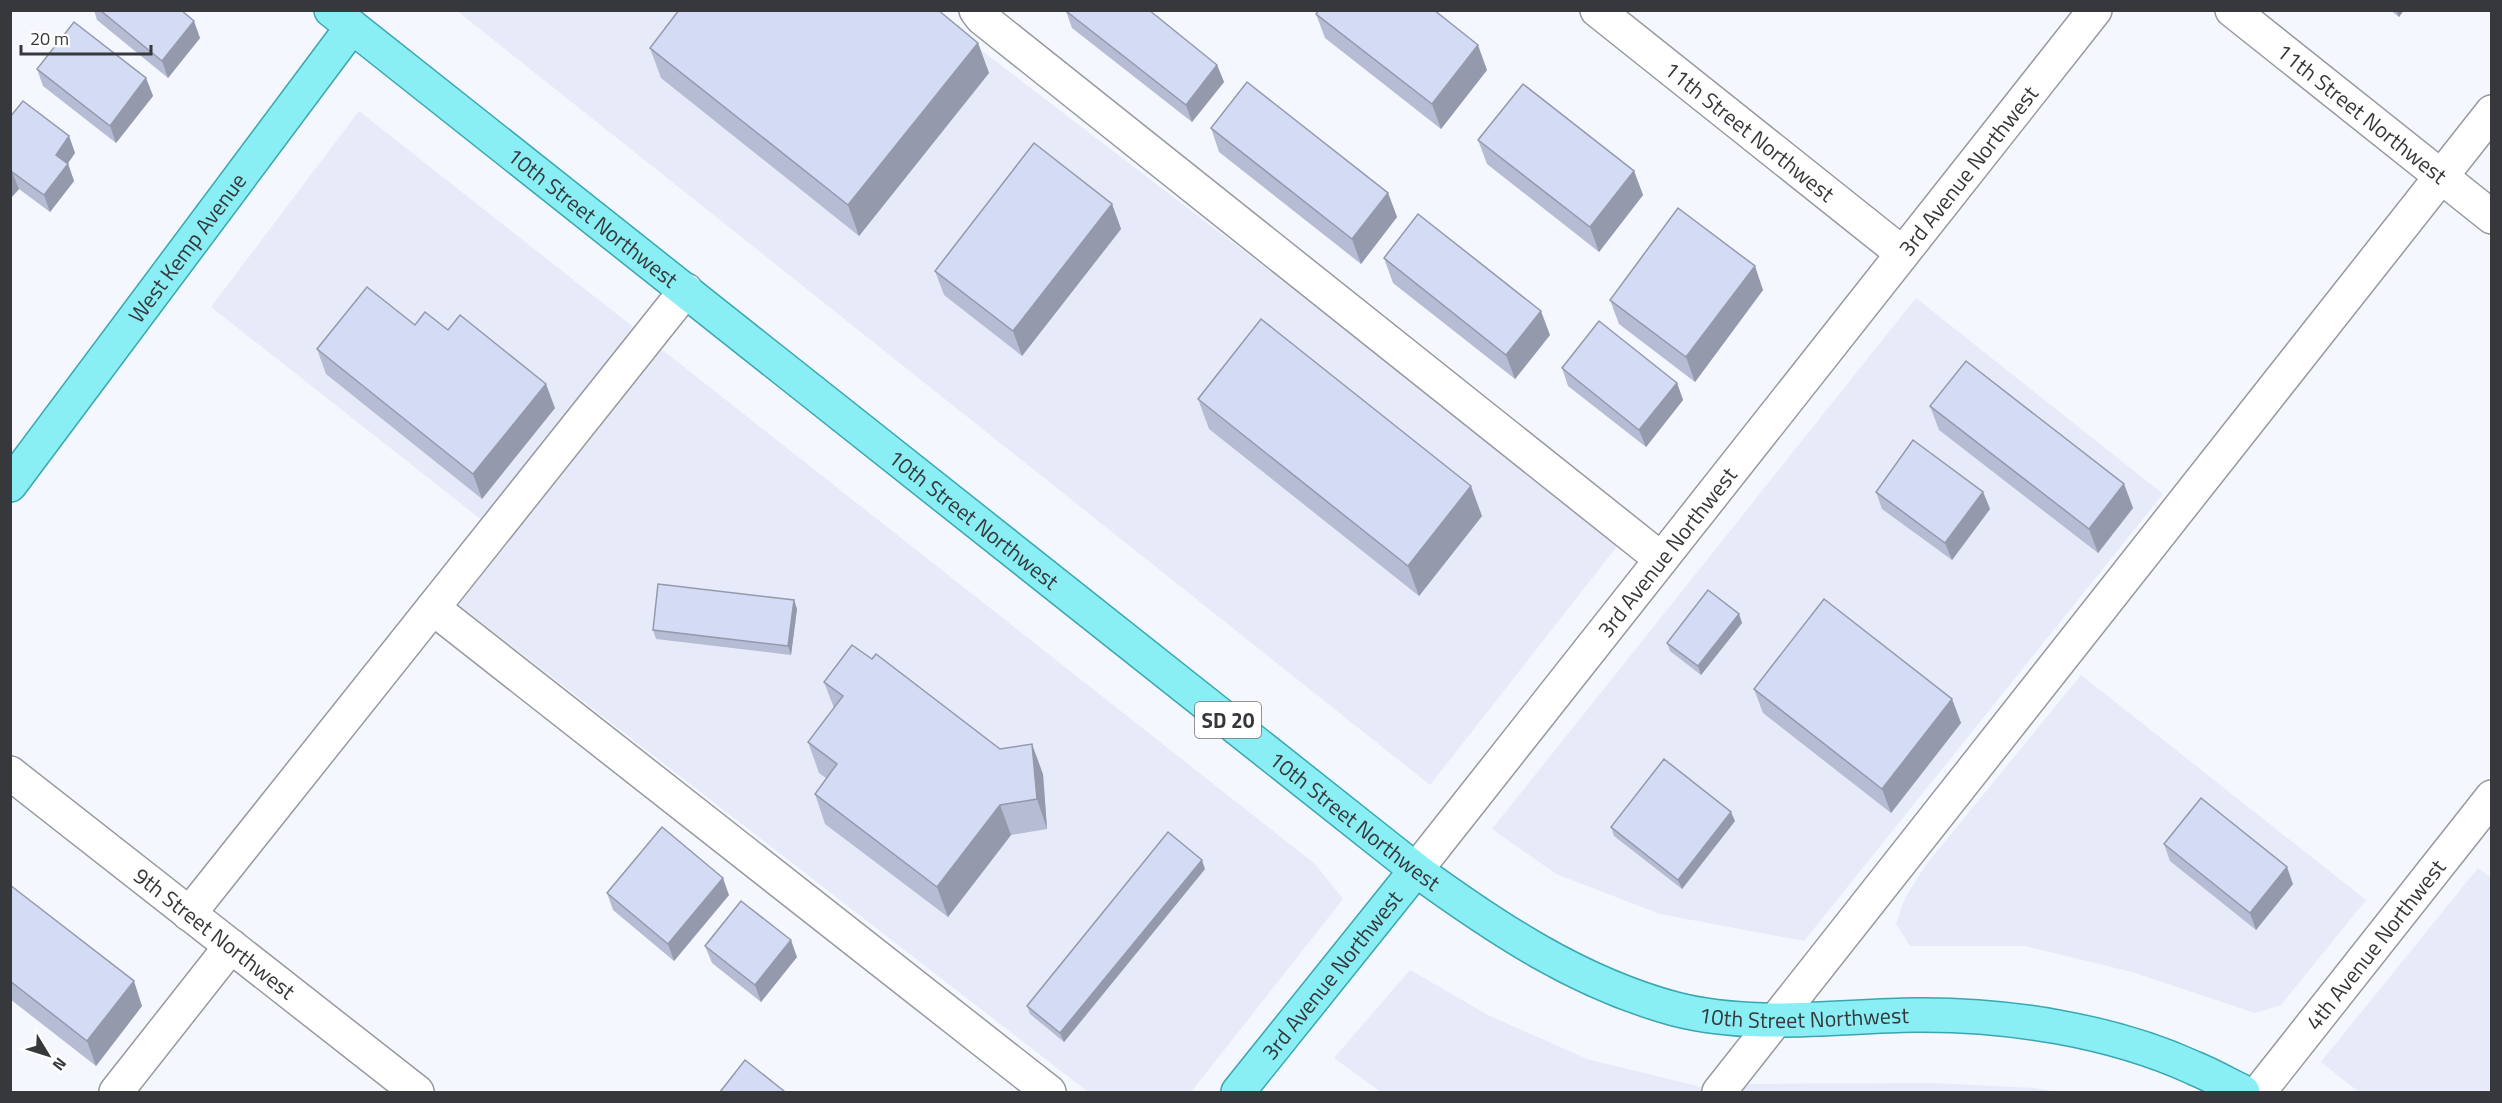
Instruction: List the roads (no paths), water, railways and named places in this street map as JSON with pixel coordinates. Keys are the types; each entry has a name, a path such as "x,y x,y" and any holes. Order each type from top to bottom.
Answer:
{"main road":[{"name":"10th Street Northwest","path":"349,16 686,290 1416,870 1482,918 1527,946 1577,972 1675,1009 1710,1015 1778,1019 1918,1015 1995,1018 2062,1028 2127,1044 2193,1067 2243,1092"},
{"name":"West Kemp Avenue","path":"10,485 349,16"},
{"name":"3rd Avenue Northwest","path":"1238,1092 1416,870"}],"street":[{"path":"976,10 991,26 1661,560"},
{"name":"11th Street Northwest","path":"1597,10 1902,254"},
{"name":"3rd Avenue Northwest","path":"1416,870 2096,10"},
{"name":"11th Street Northwest","path":"2232,10 2492,217"},
{"path":"1719,1092 2492,112"},
{"path":"189,914 686,290"},
{"path":"433,608 1049,1092"},
{"name":"9th Street Northwest","path":"10,773 417,1092"},
{"name":"4th Avenue Northwest","path":"2259,1092 2492,797"},
{"path":"116,1092 231,946"}]}
